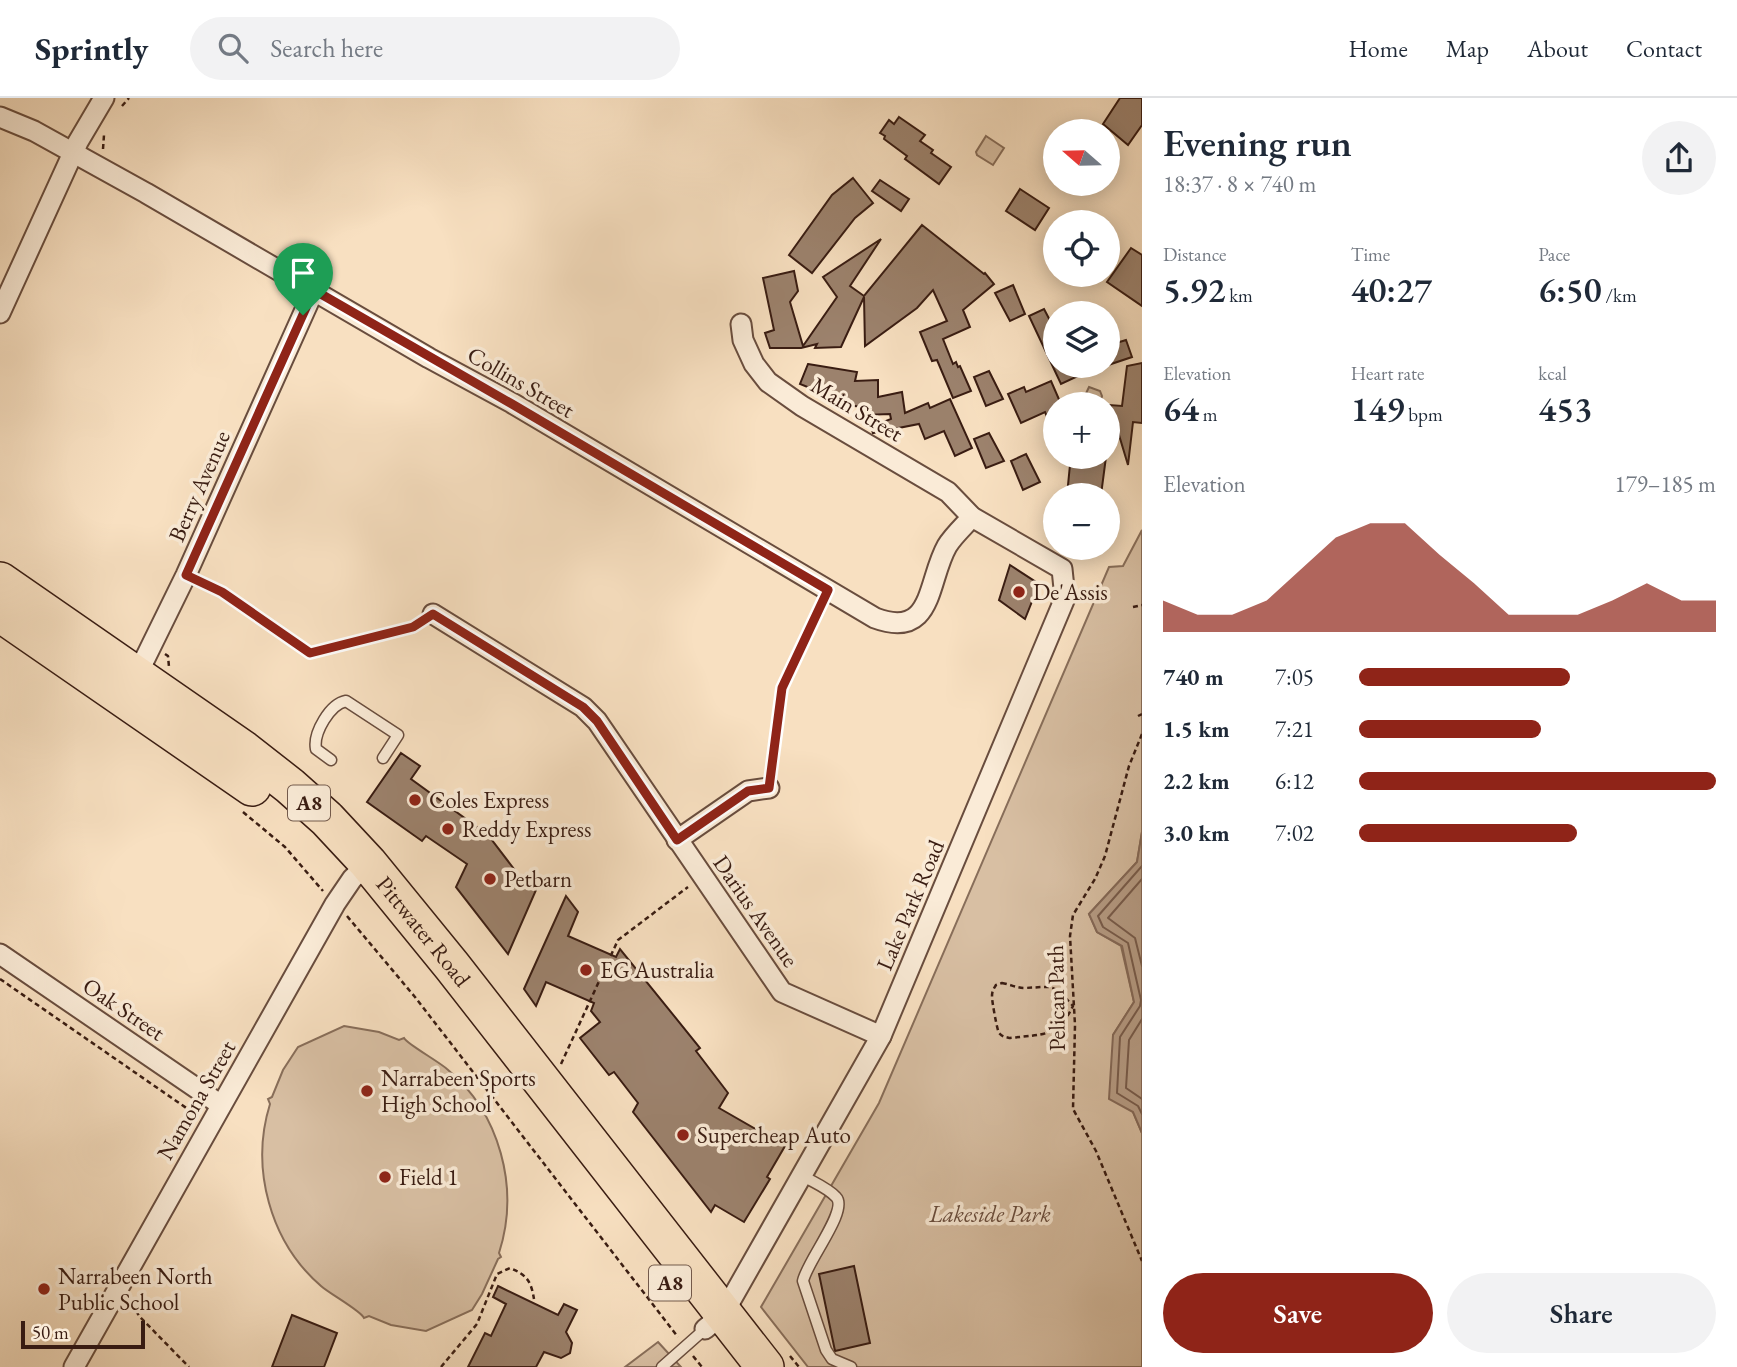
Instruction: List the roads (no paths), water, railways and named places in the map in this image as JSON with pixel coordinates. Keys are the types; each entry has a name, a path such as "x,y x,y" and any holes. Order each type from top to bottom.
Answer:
{"highway":[{"name":"Pittwater Road","path":"0,581 131,687"},
{"name":"Pittwater Road","path":"0,613 244,750 290,786 352,882 411,952 736,1367"},
{"name":"Pittwater Road","path":"705,1330 765,1367"}],"street":[{"path":"0,313 73,152 110,105"},
{"name":"Collins Street","path":"0,117 34,131 95,164 524,410 875,618 902,624 917,617 928,600 947,546 972,517"},
{"name":"Berry Avenue","path":"131,687 186,575 314,290"},
{"name":"Main Street","path":"741,324 748,352 768,382 802,406 948,492 972,517"},
{"name":"Lake Park Road","path":"705,1330 803,1176 881,1036 1065,598 1062,569 972,517"},
{"name":"Darius Avenue","path":"433,614 583,707 597,721 782,992 881,1036"},
{"path":"677,840 748,791 769,788"},
{"name":"Namona Street","path":"74,1367 221,1105 352,882"},
{"name":"Oak Street","path":"0,954 221,1105"}],"lane":[{"path":"331,760 316,749 315,738 336,705 346,701 398,734 383,758"},
{"path":"803,1176 835,1196 839,1202 838,1214 805,1269 803,1281 826,1350 832,1359 851,1367"},
{"path":"662,1367 705,1330"}],"water":[{"path":"1142,832 1142,1133 1133,1112 1109,1099 1113,1035 1134,1002 1122,946 1097,932 1089,914 1137,862"}],"place":[{"name":"De'Assis","path":"1019,592"},
{"name":"Coles Express","path":"415,800"},
{"name":"Reddy Express","path":"448,829"},
{"name":"Petbarn","path":"490,879"},
{"name":"EG Australia","path":"586,970"},
{"name":"Narrabeen Sports High School","path":"367,1091"},
{"name":"Supercheap Auto","path":"683,1135"},
{"name":"Field 1","path":"385,1177"},
{"name":"Narrabeen North Public School","path":"44,1289"}],"park label":[{"name":"Lakeside Park","path":"990,1214"}]}
